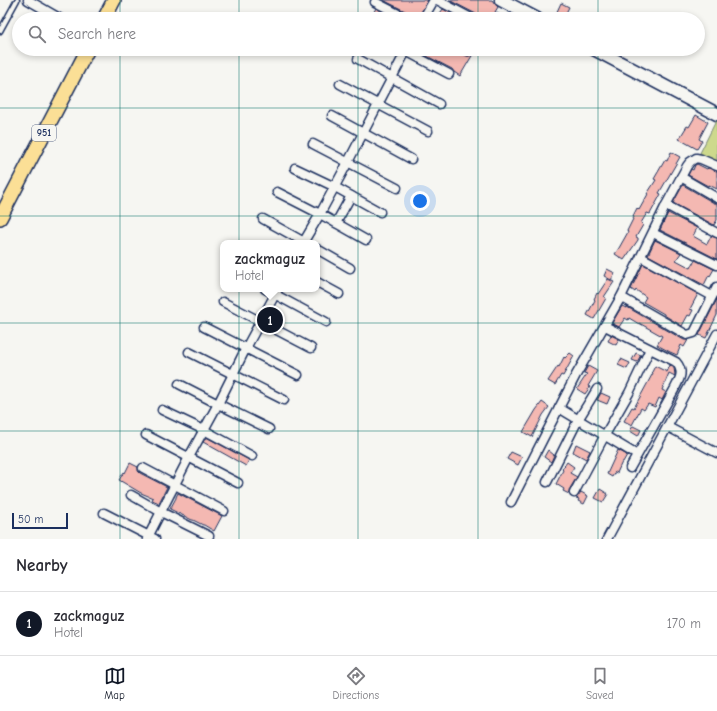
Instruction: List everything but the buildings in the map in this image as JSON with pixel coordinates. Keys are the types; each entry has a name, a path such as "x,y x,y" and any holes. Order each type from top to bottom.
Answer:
{"main road":[{"path":"108,12 114,0"},
{"name":"951","path":"0,218 84,56"}],"street":[{"path":"28,0 49,12"},
{"path":"428,12 434,0"},
{"path":"438,0 460,12"},
{"path":"501,0 524,12"},
{"path":"375,2 394,12"},
{"path":"305,240 364,133 402,56"},
{"path":"416,56 449,74"},
{"path":"607,56 717,114"},
{"path":"358,60 439,104"},
{"path":"340,84 428,131"},
{"path":"332,116 411,159"},
{"path":"313,144 397,188"},
{"path":"511,502 542,438 576,375 621,298 666,205 687,166 696,158 717,166"},
{"path":"295,168 335,187 380,212"},
{"path":"681,177 717,198"},
{"path":"277,192 366,240"},
{"path":"336,223 351,196"},
{"path":"666,205 717,233"},
{"path":"263,219 300,240"},
{"path":"653,232 717,264"},
{"path":"320,251 350,268"},
{"path":"641,257 712,296"},
{"path":"320,284 339,294"},
{"path":"621,298 687,335 694,333 717,287"},
{"path":"104,513 150,538 161,512 189,457 276,292 326,322"},
{"path":"223,302 311,348"},
{"path":"605,326 676,362 681,370 674,390 630,468"},
{"path":"204,327 298,375"},
{"path":"607,539 717,334"},
{"path":"574,493 629,394 650,349"},
{"path":"189,352 284,400"},
{"path":"179,384 269,429"},
{"path":"547,482 578,420 597,389"},
{"path":"559,408 637,455"},
{"path":"162,410 204,430 252,456"},
{"path":"668,427 717,453"},
{"path":"146,435 238,484"},
{"path":"143,468 224,511"},
{"path":"131,495 209,536"}],"lane":[{"path":"0,31 17,0"}],"green space":[{"path":"716,121 717,122 717,164 699,155"}],"place":[{"name":"zackmaguz","path":"270,320"}]}
